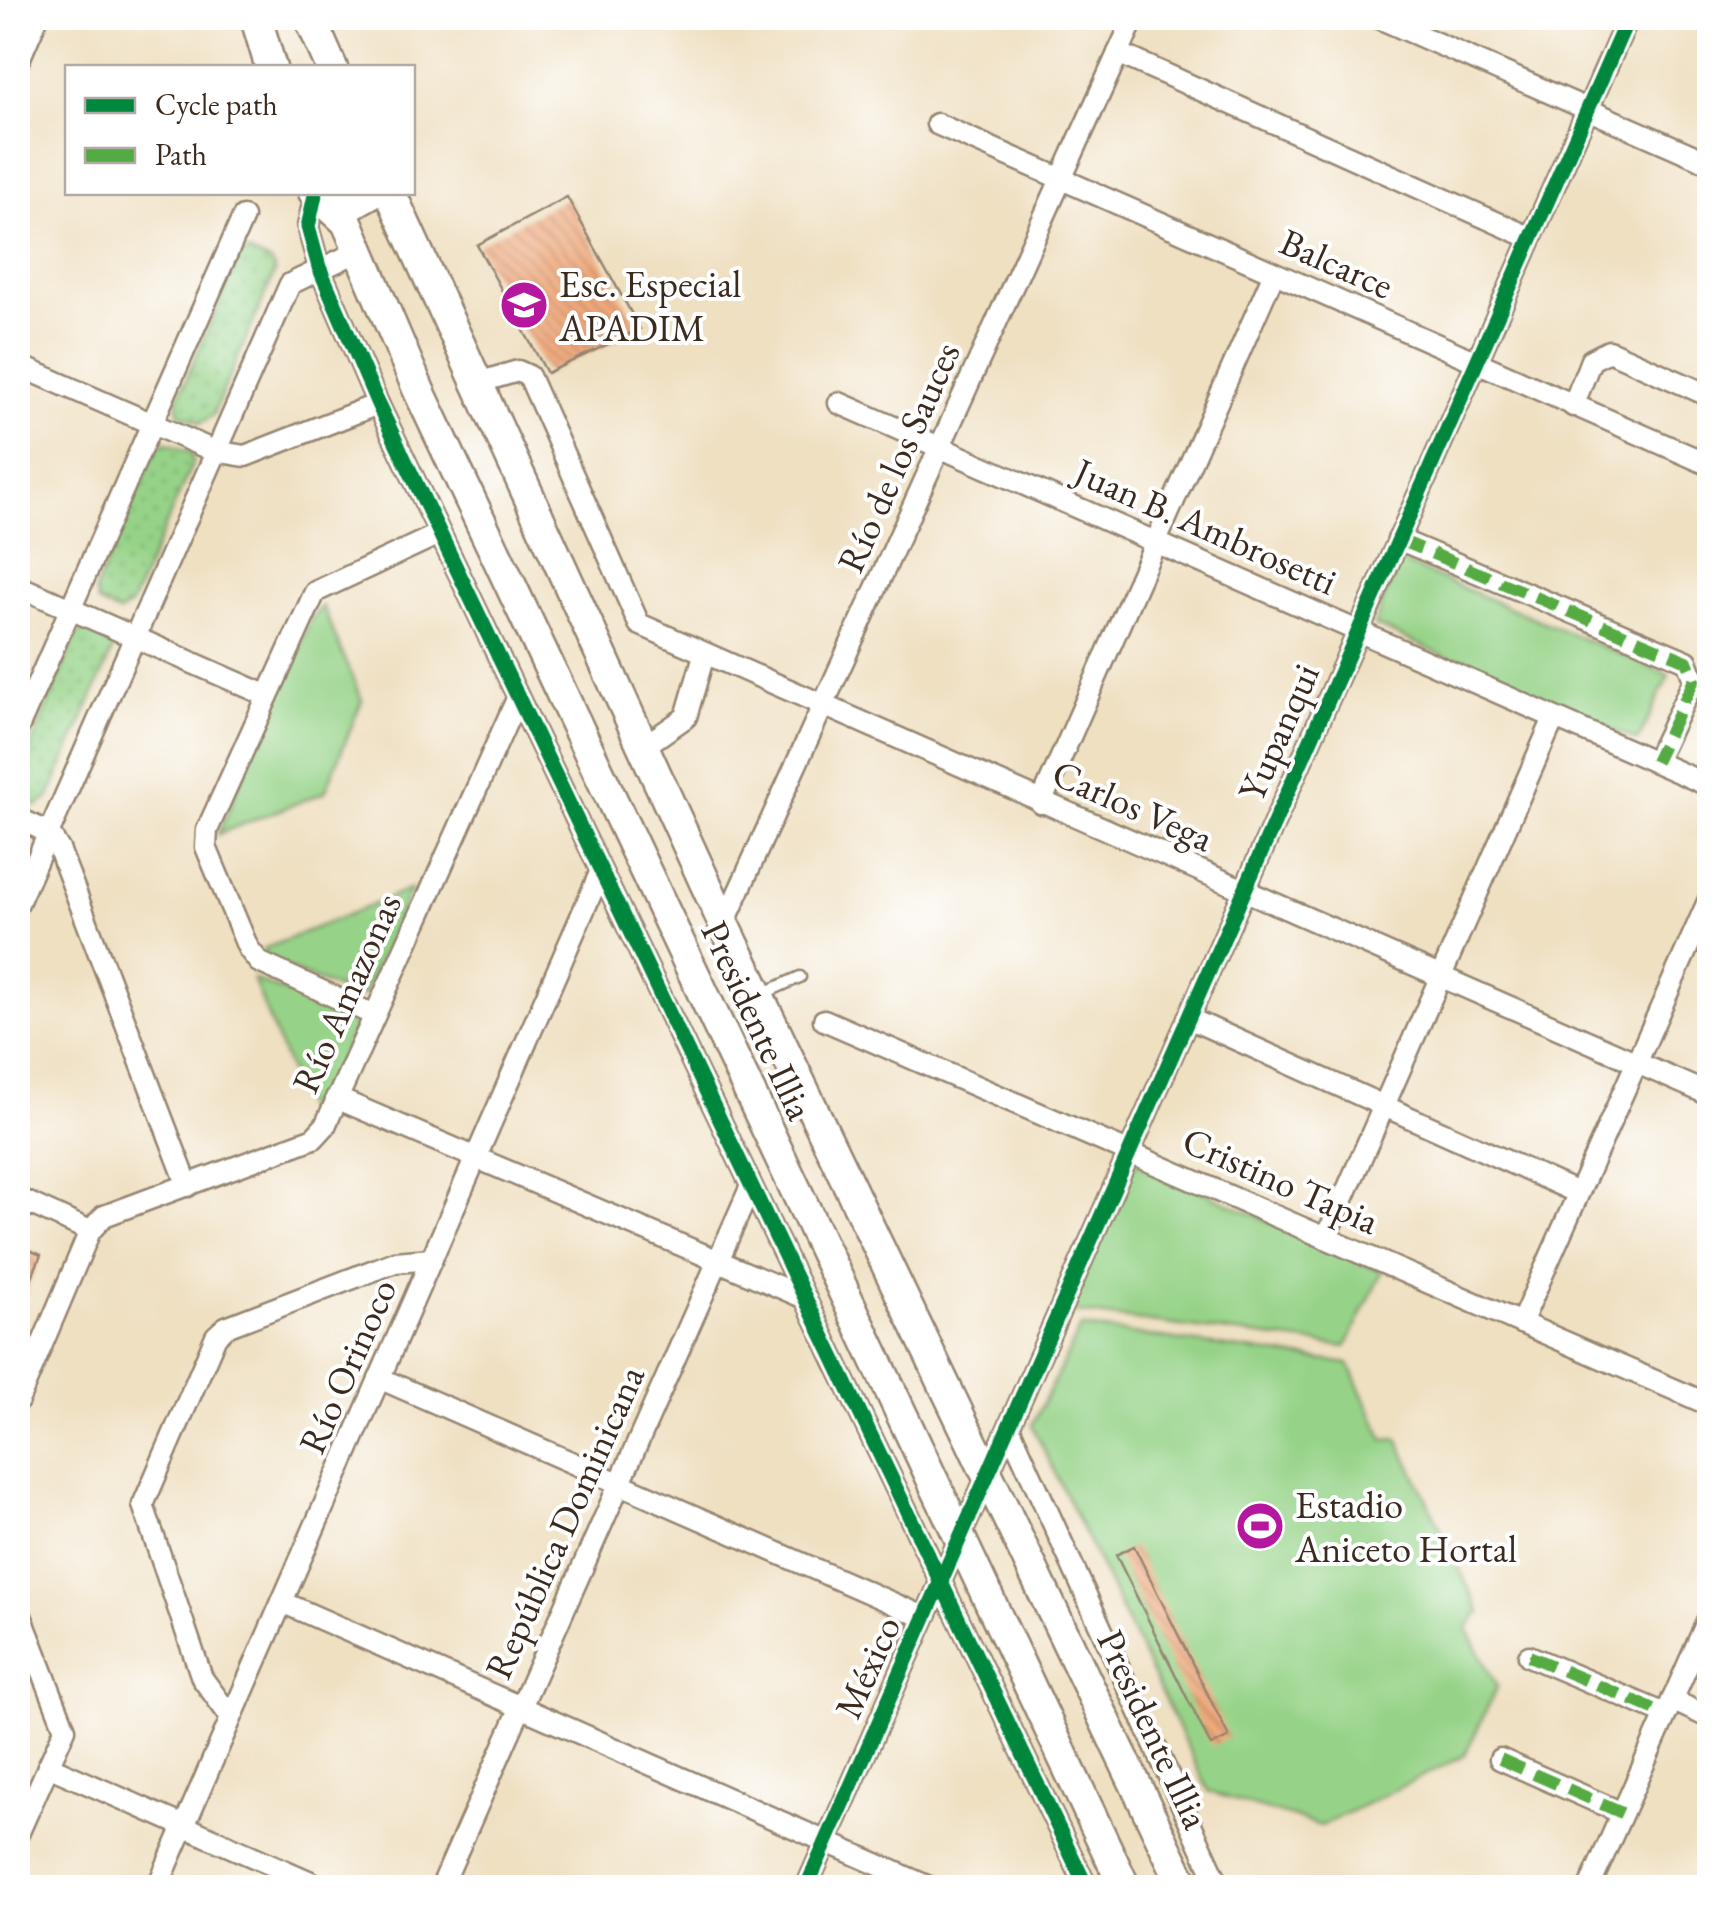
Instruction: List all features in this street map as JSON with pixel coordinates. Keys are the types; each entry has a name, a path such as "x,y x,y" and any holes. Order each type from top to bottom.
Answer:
{"main road":[{"path":"256,18 270,65"},
{"path":"310,18 331,65"},
{"name":"Presidente Illia","path":"316,195 347,222 419,391 1125,1888"},
{"path":"319,195 351,204 367,195"},
{"name":"Presidente Illia","path":"391,195 724,924 1185,1888"}],"street":[{"name":"Río de los Sauces","path":"724,924 1134,18"},
{"path":"1379,18 1710,163"},
{"name":"Yupanqui","path":"988,1473 1628,18"},
{"path":"18,62 34,19"},
{"path":"1118,53 1531,238"},
{"name":"Balcarce","path":"936,124 1710,466"},
{"path":"315,195 308,227 319,267 378,404 516,701 1087,1888"},
{"path":"18,728 243,217"},
{"path":"18,902 290,284 360,250"},
{"path":"1041,803 1274,273"},
{"path":"1573,406 1591,360 1609,351 1710,396"},
{"path":"18,365 214,452 245,456 378,404"},
{"name":"Carlos Vega","path":"477,384 518,371 529,376 639,624 1710,1096"},
{"name":"Juan B. Ambrosetti","path":"838,403 1710,786"},
{"path":"374,1014 259,962 248,948 206,847 207,830 315,592 440,534"},
{"path":"1398,539 1688,661 1694,680 1655,762"},
{"path":"18,586 266,695"},
{"path":"643,747 686,718 704,655"},
{"name":"Río Amazonas","path":"90,1231 104,1216 314,1138 325,1126 516,701"},
{"path":"1326,1238 1554,718"},
{"path":"18,818 48,832 59,849 188,1186"},
{"name":"Río Orinoco","path":"157,1888 600,873"},
{"path":"1522,1323 1710,897"},
{"path":"1188,1018 1578,1193"},
{"name":"Cristino Tapia","path":"824,1020 1710,1405"},
{"path":"336,1098 805,1298"},
{"name":"República Dominicana","path":"441,1888 750,1186"},
{"path":"18,1198 90,1231 18,1402"},
{"path":"230,1716 202,1678 143,1505 216,1336 226,1327 395,1262 432,1259"},
{"path":"380,1378 924,1617"},
{"path":"1010,1428 1220,1888"},
{"name":"México","path":"806,1888 988,1473"},
{"path":"282,1602 931,1888"},
{"path":"18,1608 65,1729 18,1834"},
{"path":"1588,1888 1710,1615"},
{"path":"1528,1656 1710,1718"},
{"path":"1500,1760 1622,1813"},
{"path":"48,1766 324,1888"},
{"path":"1149,1812 1178,1800"}],"lane":[{"path":"758,996 800,977"}],"green space":[{"path":"248,252 272,263 275,272 213,415 201,423 179,413 177,400 239,257"},
{"path":"166,442 191,453 193,462 131,605 119,613 98,603 95,590 157,447"},
{"path":"1399,561 1669,675 1638,741 1374,625"},
{"path":"322,606 362,700 325,792 218,834 311,619"},
{"path":"86,629 110,640 113,649 48,799 36,806 18,796 18,777 77,634"},
{"path":"411,889 363,995 355,996 270,961 263,949"},
{"path":"253,979 354,1020 354,1028 311,1125"},
{"path":"1132,1160 1382,1272 1346,1347 1064,1311"},
{"name":"Estadio Aniceto Hortal","path":"1081,1327 1349,1364 1384,1440 1398,1439 1480,1612 1467,1628 1497,1687 1465,1755 1321,1826 1209,1792 1032,1425"}],"building":[{"name":"Esc. Especial APADIM","path":"567,197 640,329 547,373 477,245"},
{"path":"18,1245 41,1255 18,1311"},
{"path":"1134,1546 1229,1737 1211,1746 1116,1555"}],"marked path":[{"path":"1398,539 1687,661 1694,680 1655,762"},
{"path":"1529,1656 1665,1714"},
{"path":"1500,1759 1622,1813"}],"cycle path":[{"path":"806,1888 1628,18"},
{"path":"315,195 308,227 319,267 378,404 1087,1888"}],"place":[{"name":"Esc. Especial APADIM","path":"524,305"},
{"name":"Estadio Aniceto Hortal","path":"1260,1526"}]}
